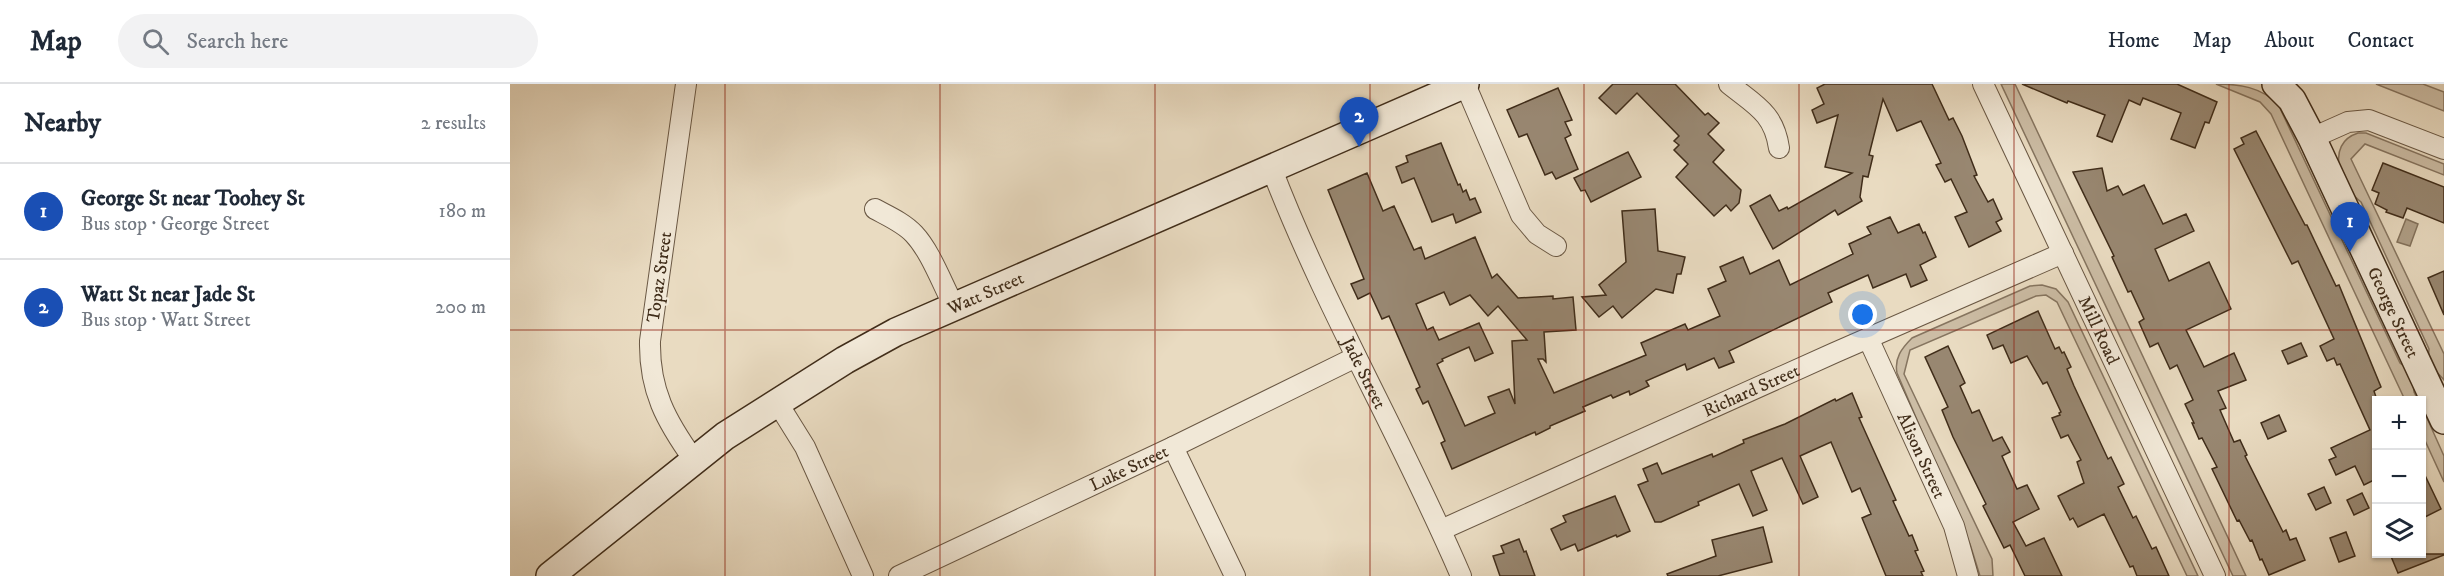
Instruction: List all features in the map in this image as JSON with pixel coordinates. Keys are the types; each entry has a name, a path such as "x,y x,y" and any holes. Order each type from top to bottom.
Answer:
{"main road":[{"name":"Watt Street","path":"550,576 725,436 845,360 896,332 1465,84"},
{"name":"George Street","path":"2276,84 2292,100 2312,138 2444,420"}],"street":[{"name":"Topaz Street","path":"686,84 650,341 650,362 660,407 694,460"},
{"path":"1465,84 1521,214 1537,234 1556,246"},
{"path":"1729,84 1766,113 1776,131 1779,148"},
{"name":"Mill Road","path":"1983,84 2215,576"},
{"path":"2312,138 2348,122 2369,120 2444,149"},
{"name":"Jade Street","path":"1271,167 1356,357 1441,530 1461,576"},
{"path":"875,209 905,226 915,235 955,308"},
{"name":"Richard Street","path":"1441,530 2063,253"},
{"name":"Alison Street","path":"1868,338 1954,526 1968,576"},
{"name":"Luke Street","path":"899,576 1173,447 1356,357"},
{"path":"777,402 805,447 863,576"},
{"path":"1173,447 1234,576"}],"shaded area":[{"path":"2001,84 2015,84 2246,576 2233,576"},
{"path":"2216,84 2257,90 2278,104 2400,363 2412,372 2416,396 2403,396 2271,114 2260,102"},
{"path":"2376,84 2423,84 2444,92 2444,111"},
{"path":"2358,133 2366,133 2444,164 2444,175 2365,144 2351,159 2444,354 2444,380 2430,365 2429,349 2361,202 2347,186 2342,176 2339,166 2341,146"},
{"path":"2406,219 2418,224 2410,246 2397,242"},
{"path":"2042,285 2056,289 2068,302 2198,576 2187,576 2057,302 2046,295 2036,296 1910,350 1904,374 1992,559 1993,576 1980,576 1970,544 1897,373 1898,358 1912,338 2030,286"},
{"path":"2426,416 2444,456 2444,482 2426,443"}],"building":[{"path":"1613,84 1675,84 1705,115 1708,113 1719,123 1708,134 1724,150 1713,162 1741,190 1739,203 1731,211 1726,205 1714,216 1676,177 1688,164 1674,150 1679,145 1674,141 1679,136 1637,93 1616,114 1599,98"},
{"path":"1825,84 1932,84 1949,120 1953,118 1962,136 1977,175 1974,176 1988,202 1993,199 2002,219 1996,222 2001,231 1969,247 1955,217 1967,212 1951,179 1945,182 1936,165 1941,163 1921,121 1897,131 1883,99 1869,155 1873,156 1868,177 1863,176 1860,197 1862,201 1838,215 1835,210 1773,249 1750,206 1770,195 1779,211 1787,207 1788,209 1852,173 1825,167 1838,115 1817,123 1812,110 1824,104 1817,88"},
{"path":"2022,84 2177,84 2217,102 2209,123 2205,122 2195,148 2171,139 2181,113 2143,98 2140,105 2129,100 2112,142 2097,136 2105,115 2068,101 2067,103"},
{"path":"1558,88 1572,120 1565,122 1571,135 1565,138 1578,169 1556,179 1552,172 1545,175 1527,134 1519,137 1507,110"},
{"path":"2256,131 2307,225 2336,286 2339,285 2381,387 2374,391 2376,396 2372,396 2372,481 2364,485 2355,466 2336,475 2329,460 2336,457 2331,448 2370,430 2340,364 2337,365 2334,358 2327,361 2320,346 2334,339 2298,261 2292,264 2234,149 2244,144 2241,138"},
{"path":"1441,143 1458,185 1460,184 1463,192 1466,190 1470,200 1475,198 1481,212 1456,223 1453,214 1432,222 1414,178 1402,183 1396,167 1408,162 1406,156"},
{"path":"1628,152 1641,177 1591,202 1585,190 1581,191 1574,178"},
{"path":"2383,163 2444,187 2444,223 2407,208 2403,218 2386,212 2387,210 2375,204 2379,193 2372,190"},
{"path":"2102,168 2107,191 2118,186 2123,195 2144,185 2163,224 2186,214 2194,231 2155,249 2169,281 2209,262 2231,309 2186,330 2204,367 2234,353 2246,380 2218,391 2226,408 2220,410 2234,442 2240,440 2247,455 2245,456 2283,532 2286,530 2290,540 2296,538 2305,560 2269,575 2252,540 2250,541 2239,520 2237,521 2212,469 2217,467 2202,438 2199,439 2192,423 2194,423 2185,404 2193,400 2177,365 2170,369 2158,343 2150,347 2139,322 2144,319 2131,291 2128,292 2112,257 2114,256 2073,172"},
{"path":"1367,173 1383,211 1394,206 1414,250 1421,247 1425,259 1475,237 1492,278 1497,274 1518,298 1573,297 1576,330 1544,332 1546,362 1538,359 1554,393 1646,355 1641,343 1685,324 1688,330 1720,316 1708,289 1726,281 1720,267 1743,257 1750,274 1779,260 1790,285 1853,254 1849,244 1871,234 1867,227 1890,217 1898,233 1919,224 1936,257 1920,265 1927,280 1918,284 1911,287 1906,274 1873,288 1868,275 1828,293 1832,302 1729,351 1734,362 1719,368 1714,358 1687,370 1685,364 1646,381 1649,386 1630,395 1629,391 1613,398 1611,395 1583,407 1585,411 1550,426 1536,435 1535,432 1452,469 1441,443 1445,441 1428,401 1423,404 1416,389 1420,387 1389,316 1382,319 1370,293 1358,299 1351,284 1364,279 1328,190","holes":["1444,292 1450,305 1470,295 1488,316 1498,306 1527,340 1512,341 1515,404 1509,389 1488,397 1495,413 1465,426 1437,364 1443,361 1442,359 1469,347 1475,361 1493,353 1479,323 1439,340 1433,327 1427,330 1416,304"]},
{"path":"1655,209 1658,251 1685,257 1681,274 1677,274 1673,293 1656,289 1622,318 1613,306 1599,317 1582,297 1606,295 1599,285 1626,262 1622,211"},
{"path":"2444,271 2444,315 2428,278"},
{"path":"2038,311 2055,349 2059,347 2062,353 2064,352 2071,367 2067,369 2074,386 2108,459 2111,457 2124,484 2118,487 2133,518 2136,516 2152,549 2156,547 2169,576 2137,576 2133,566 2130,567 2104,514 2078,527 2073,518 2070,520 2058,496 2084,483 2077,462 2081,460 2068,435 2061,438 2052,418 2060,415 2061,412 2047,382 2043,384 2027,356 2011,363 2003,345 1993,349 1987,335"},
{"path":"2301,343 2307,356 2288,364 2282,351"},
{"path":"1948,346 1965,383 1960,386 1972,413 1979,410 1993,441 2002,437 2010,452 2002,456 2017,489 2027,485 2039,509 2013,522 2026,546 2044,538 2062,576 2025,576 2010,545 2004,548 1983,506 1986,504 1953,437 1942,410 1948,407 1925,357"},
{"path":"1852,393 1862,417 1859,418 1896,500 1893,501 1918,550 1915,551 1924,571 1921,572 1923,576 1886,576 1862,518 1871,514 1860,488 1852,492 1831,442 1800,456 1818,497 1803,504 1782,458 1751,471 1767,510 1753,516 1739,484 1698,502 1699,505 1661,522 1655,522 1638,485 1648,481 1643,469 1657,463 1662,474 1712,454 1713,457 1744,443 1743,440 1785,424"},
{"path":"2279,415 2286,431 2268,439 2261,423"},
{"path":"2426,478 2441,509 2426,516"},
{"path":"2324,487 2331,503 2316,510 2308,494"},
{"path":"2362,493 2369,508 2354,515 2347,500"},
{"path":"1615,496 1630,531 1578,551 1575,544 1561,550 1551,529 1566,522 1563,516"},
{"path":"1763,527 1772,562 1718,576 1668,576 1667,574 1716,556 1712,540"},
{"path":"2346,532 2355,556 2339,562 2330,538"},
{"path":"1519,539 1535,576 1500,576 1493,556 1504,553 1501,546"},
{"path":"2426,554 2444,554 2444,555 2398,573 2392,558 2426,558"}],"place":[{"name":"Watt St near Jade St","path":"1359,147"},
{"name":"George St near Toohey St","path":"2350,252"}]}
